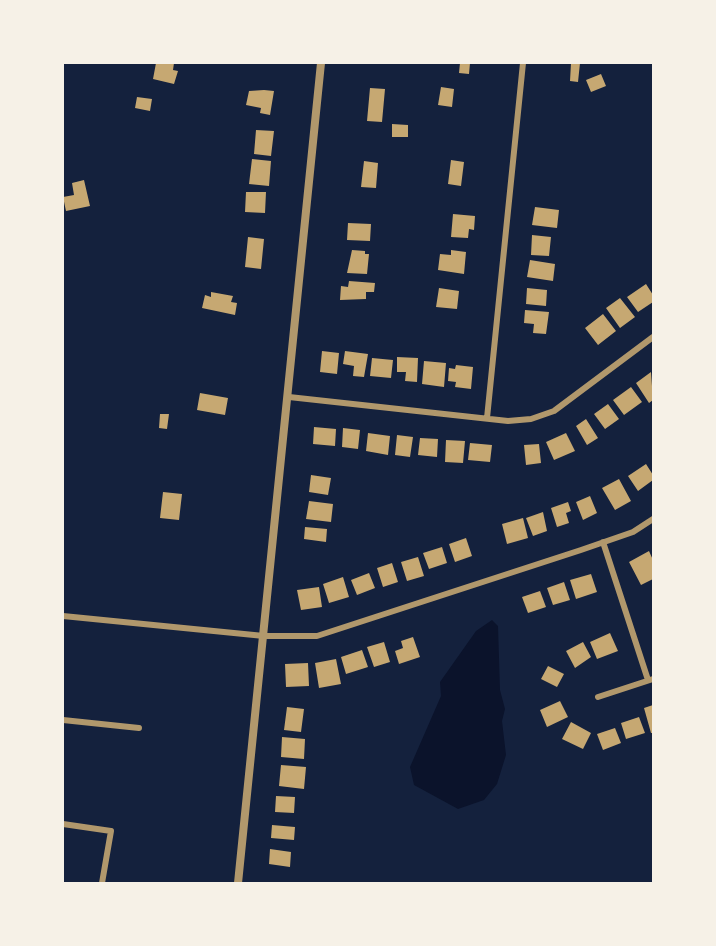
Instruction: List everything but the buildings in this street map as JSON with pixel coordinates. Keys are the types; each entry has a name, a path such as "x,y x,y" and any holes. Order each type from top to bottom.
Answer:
{"street":[{"path":"238,883 321,63"},
{"path":"488,418 523,63"},
{"path":"289,397 488,418 531,420 554,411 653,337"},
{"path":"63,616 264,636 317,636 633,532 653,519"},
{"path":"598,697 650,680 603,542"},
{"path":"63,720 139,728"},
{"path":"63,824 111,831 102,883"}],"water":[{"path":"492,620 498,626 500,690 505,709 502,721 506,755 497,784 484,800 458,809 414,785 410,767 441,696 440,682 476,631"}]}
